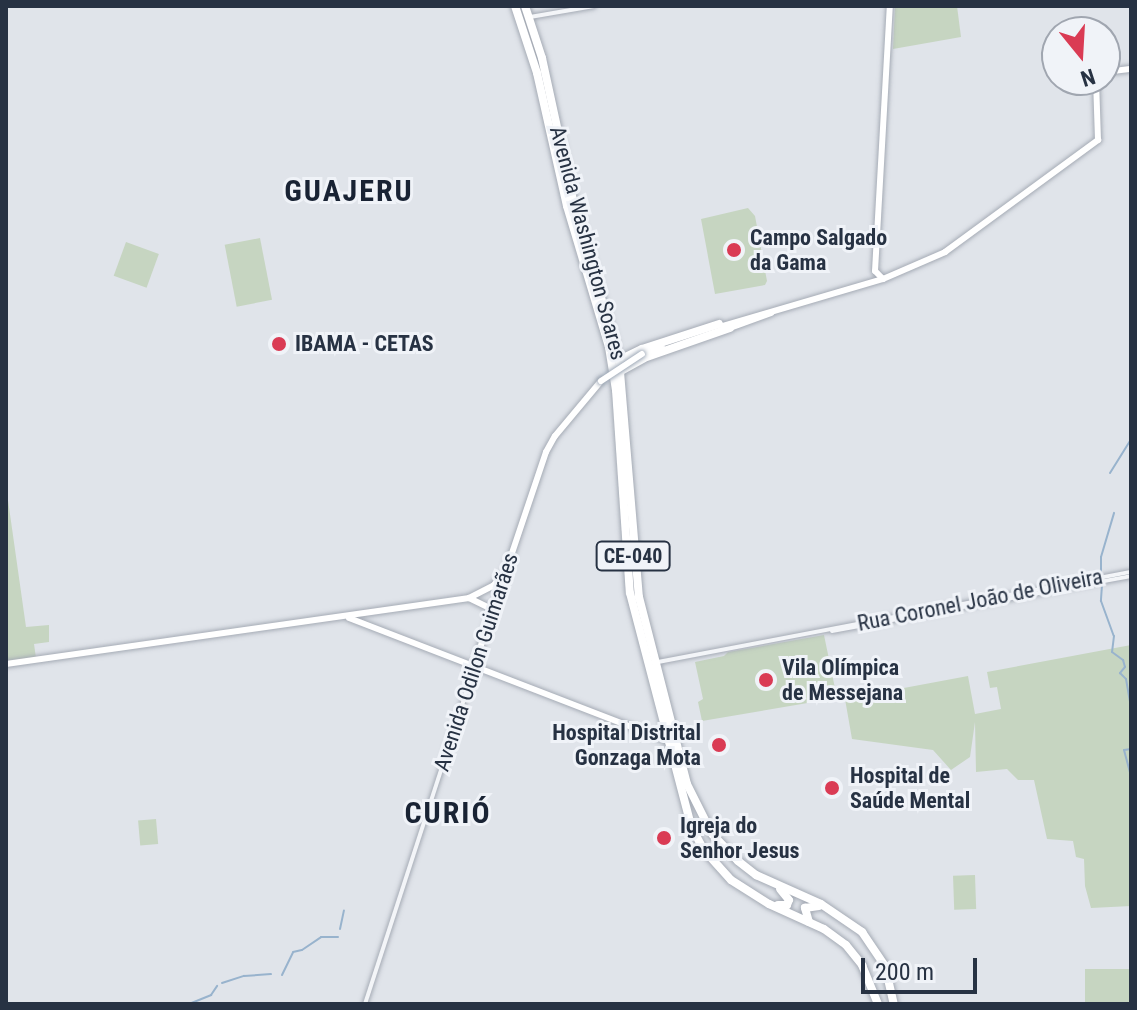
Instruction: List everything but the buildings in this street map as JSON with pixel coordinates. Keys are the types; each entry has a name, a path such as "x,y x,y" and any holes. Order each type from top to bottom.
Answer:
{"highway":[{"name":"Avenida Washington Soares","path":"515,6 537,73 567,206 609,347 616,390 630,593 686,811 700,845 725,876 769,904 809,922 852,951 869,977 878,1004"},
{"name":"Avenida Washington Soares","path":"525,6 572,196 619,360 634,563 655,662 695,805 718,842 748,869 828,907 855,925 877,951 888,973 894,1004"},
{"path":"619,360 642,349 718,327"},
{"path":"621,371 644,358 730,328"},
{"path":"765,879 789,898 785,906 769,904"},
{"path":"809,922 805,911 809,905 828,907"}],"main road":[{"path":"858,286 875,271 890,6"},
{"path":"718,327 730,328 883,279 945,252 1098,140 1097,96"},
{"path":"875,271 883,279"},
{"path":"718,327 772,313"},
{"name":"Avenida Odilon Guimarães","path":"474,666 550,444 601,381 642,354 718,327"},
{"path":"6,664 469,598 494,585 503,574"},
{"path":"469,598 494,610"},
{"path":"362,623 358,616 366,614"},
{"path":"346,616 667,741"}],"street":[{"path":"530,17 594,6"},
{"name":"Rua Coronel João de Oliveira","path":"655,662 1131,574"},
{"name":"Avenida Odilon Guimarães","path":"365,1004 474,666"}],"green space":[{"path":"895,6 957,6 961,37 893,49"},
{"name":"Campo Salgado da Gama","path":"748,208 755,216 767,281 765,285 715,294 701,219"},
{"path":"260,238 272,300 237,307 225,245"},
{"path":"126,242 159,254 147,288 114,276"},
{"path":"6,486 26,627 49,625 49,642 34,644 36,658 6,663"},
{"name":"Vila Olímpica de Messejana","path":"824,635 837,698 702,721 698,702 703,699 695,662 724,656 728,652"},
{"path":"1131,645 1131,906 1091,908 1085,886 1084,859 1076,857 1073,841 1047,839 1034,780 1018,780 1007,769 976,772 975,722 970,757 951,770 933,750 852,739 845,699 968,676 975,714 1001,709 997,687 990,688 987,672"},
{"path":"156,819 158,844 140,845 138,821"},
{"path":"975,875 976,909 954,910 953,876"},
{"path":"1085,969 1131,969 1131,1004 1085,1004"}],"waterway":[{"path":"1110,473 1131,439"},
{"path":"1101,574 1101,557 1114,513"},
{"path":"1102,585 1101,601 1114,636 1112,652 1123,660 1125,667 1120,673 1126,679 1131,708"},
{"path":"1131,749 1124,750 1131,777"},
{"path":"340,929 344,910"},
{"path":"282,975 293,952 302,950 321,937 338,937"},
{"path":"222,983 244,976 271,974"},
{"path":"189,1004 211,995 217,986"}],"place":[{"name":"Campo Salgado da Gama","path":"734,250"},
{"name":"IBAMA - CETAS","path":"279,344"},
{"name":"Vila Olímpica de Messejana","path":"766,680"},
{"name":"Hospital Distrital Gonzaga Mota","path":"719,745"},
{"name":"Hospital de Saúde Mental","path":"832,788"},
{"name":"Igreja do Senhor Jesus","path":"664,838"}],"district":[{"name":"GUAJERU","path":"349,191"},
{"name":"CURIÓ","path":"448,813"}]}
